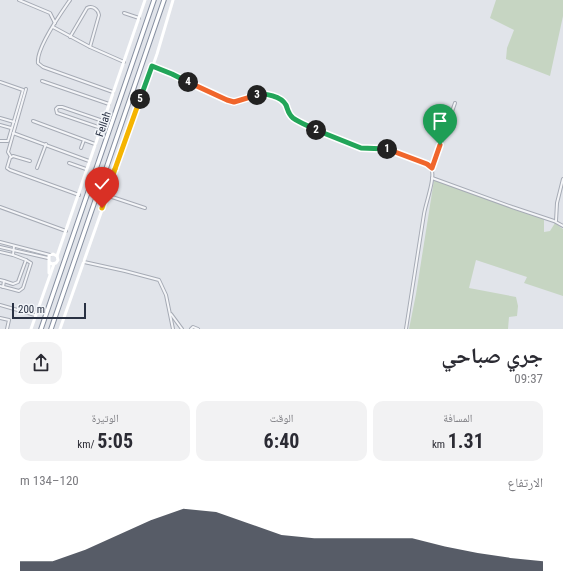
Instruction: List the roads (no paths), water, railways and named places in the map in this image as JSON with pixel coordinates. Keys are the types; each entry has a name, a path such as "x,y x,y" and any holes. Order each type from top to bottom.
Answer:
{"highway":[{"path":"41,329 154,0"},
{"path":"51,329 164,0"}],"street":[{"path":"19,0 50,13 55,24"},
{"path":"70,0 48,33 38,57 39,65 114,92"},
{"name":"Fellah","path":"31,329 49,275 54,264 57,262 59,247 102,129 145,0"},
{"path":"60,329 152,66 173,0"},
{"path":"70,37 87,8 94,8 99,15 90,47"},
{"path":"124,13 139,18"},
{"path":"53,27 90,47 124,62"},
{"path":"152,66 234,102 250,96 263,94 274,97 286,104 287,111 294,119 329,136 361,148 394,151 427,164 432,168"},
{"path":"42,81 110,104"},
{"path":"0,82 23,90 15,123"},
{"path":"0,141 8,141 26,88"},
{"path":"406,329 424,214 432,178 432,168 455,102"},
{"path":"102,129 57,113 56,109 58,107 62,107 104,122"},
{"path":"0,118 15,123"},
{"path":"33,121 96,145"},
{"path":"0,125 13,129"},
{"path":"11,157 8,152 13,129"},
{"path":"13,133 90,161"},
{"path":"81,148 84,140"},
{"path":"37,168 46,144"},
{"path":"11,157 14,156 30,161"},
{"path":"11,157 7,168 10,170 79,195"},
{"path":"69,163 88,169"},
{"path":"432,178 556,222 563,226"},
{"path":"556,222 557,203 563,179"},
{"path":"106,195 145,208"},
{"path":"0,207 66,231"},
{"path":"0,242 50,257 54,264"},
{"path":"12,255 14,246"},
{"path":"0,247 50,257 57,256"},
{"name":"Fellah","path":"49,275 50,257 59,247"},
{"path":"0,252 26,260 31,264 23,289 19,291 0,286"},
{"path":"0,280 14,284 17,283 20,279 26,260"},
{"path":"84,262 156,278 161,282 165,289 173,329"},
{"path":"3,287 4,281"},
{"path":"0,305 35,315"},
{"path":"170,313 182,329"},
{"path":"0,318 9,320 7,329"},
{"path":"191,329 193,327 198,329"}]}
